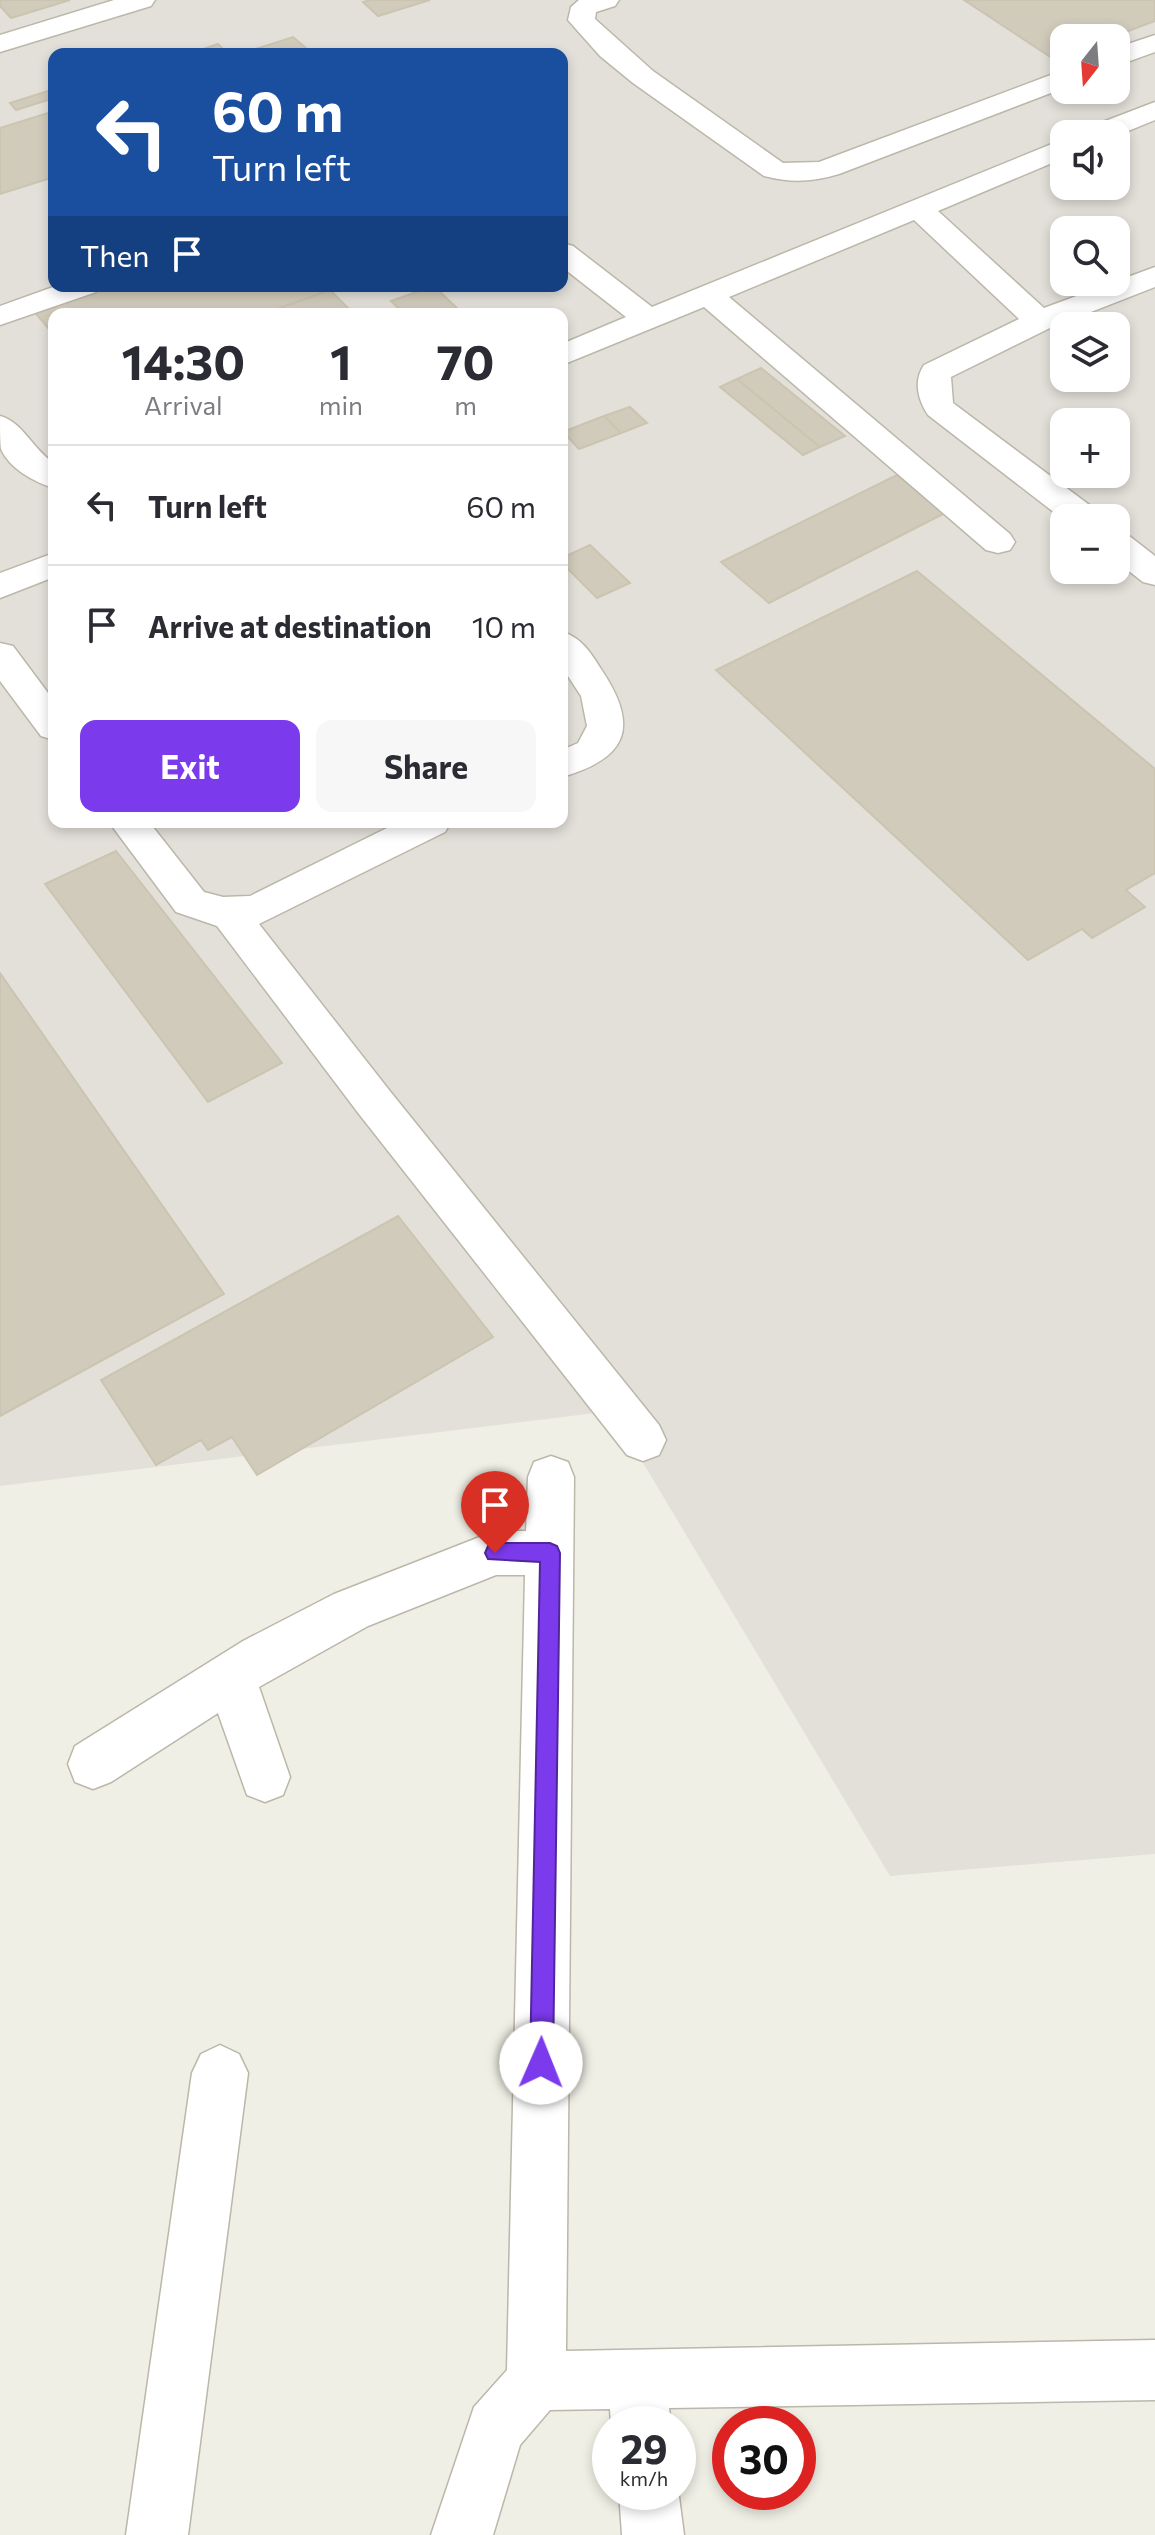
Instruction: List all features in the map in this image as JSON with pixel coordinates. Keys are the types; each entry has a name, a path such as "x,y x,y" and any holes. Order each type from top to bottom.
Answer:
{"street":[{"path":"0,44 142,0"},
{"path":"606,0 584,7 581,20 610,50 774,170 793,174 829,168 1050,83"},
{"path":"1130,53 1155,43"},
{"path":"1130,120 1155,110"},
{"path":"568,352 1050,154"},
{"path":"918,208 1039,321"},
{"path":"568,257 648,319"},
{"path":"1066,504 939,408 934,396 935,372 1039,321 1155,276"},
{"path":"0,316 68,292"},
{"path":"708,295 998,542"},
{"path":"0,426 29,462 48,473"},
{"path":"1130,554 1155,574"},
{"path":"0,586 48,566"},
{"path":"568,650 604,704 603,733 592,751 568,761"},
{"path":"0,655 48,719"},
{"path":"133,828 190,902 204,910 229,913 257,910 420,828"},
{"path":"229,913 384,1115 643,1440"},
{"path":"462,2535 495,2428 536,2381 551,1477"},
{"path":"93,1764 230,1676 351,1610 495,1553 550,1553"},
{"path":"230,1676 265,1777"},
{"path":"157,2535 220,2073"},
{"path":"536,2381 639,2402 1155,2370"},
{"path":"651,2510 653,2535"}],"shaded area":[{"path":"0,0 1155,0 1155,1854 890,1876 612,1411 0,1486"}],"building":[{"path":"0,0 70,0 11,18 0,6"},
{"path":"430,0 378,16 363,2"},
{"path":"964,0 1155,0 1155,21 1130,30 1130,24 1050,24 1050,57"},
{"path":"293,37 306,48 259,48"},
{"path":"48,91 48,100 16,110 10,103"},
{"path":"48,113 48,179 0,194 0,128"},
{"path":"78,292 324,292 280,308 48,308 48,328 31,308"},
{"path":"332,292 348,308 280,308"},
{"path":"417,292 440,292 457,308 398,308 391,301"},
{"path":"761,368 845,436 820,447 737,379"},
{"path":"737,379 820,447 803,455 720,387"},
{"path":"630,407 647,423 621,433 604,416"},
{"path":"604,416 621,433 579,449 568,437 568,430"},
{"path":"897,475 945,513 769,603 721,562"},
{"path":"590,545 630,583 597,598 568,569 568,555"},
{"path":"917,571 1155,769 1155,873 1126,890 1145,907 1092,938 1082,929 1028,960 716,670"},
{"path":"116,851 282,1063 208,1102 45,884"},
{"path":"0,973 224,1294 0,1416"},
{"path":"398,1216 493,1337 257,1475 232,1437 208,1450 201,1440 156,1465 101,1380"}],"route":[{"path":"495,1553 550,1553 541,2063"}]}
